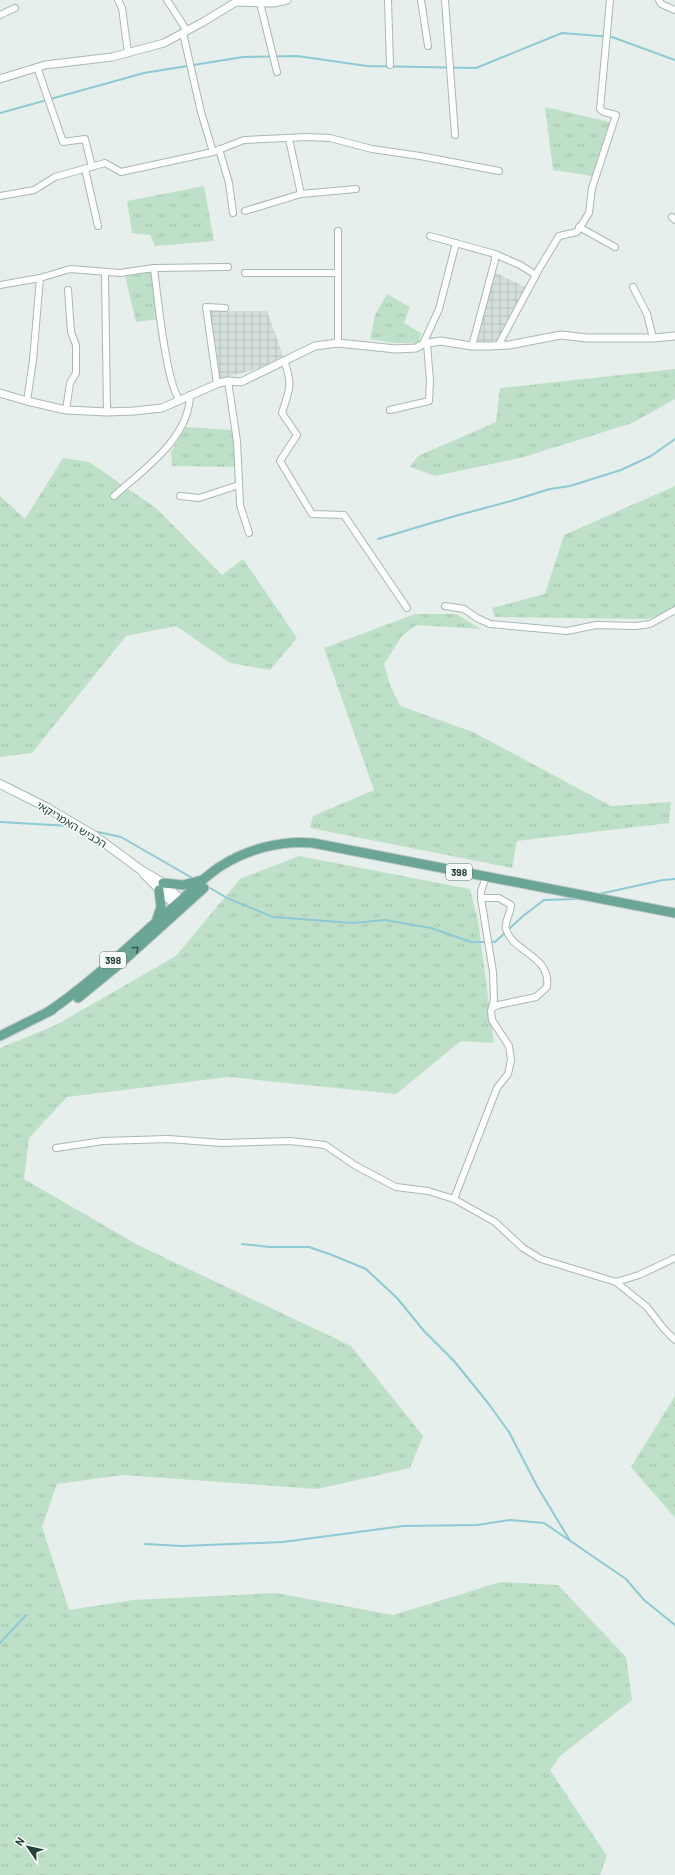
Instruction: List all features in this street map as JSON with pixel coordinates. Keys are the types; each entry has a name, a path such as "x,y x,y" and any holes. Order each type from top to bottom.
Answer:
{"main road":[{"name":"הכביש האמריקאי","path":"0,784 71,821 116,851 141,870 180,904"},
{"name":"398","path":"0,1036 82,996 122,962 219,867 280,843 298,842 675,913"},
{"name":"398","path":"48,1012 84,987 156,922 244,856"},
{"path":"156,922 161,907 161,887 189,884 207,878"}],"street":[{"path":"118,0 122,8 128,53"},
{"path":"166,0 185,32 201,112 229,183 233,213"},
{"path":"0,79 45,65 112,57 164,43 236,2 274,3 287,0"},
{"path":"388,0 390,65"},
{"path":"421,0 428,46"},
{"path":"445,0 455,135"},
{"path":"498,346 536,275 559,236 577,232 589,213 592,188 616,115 604,112 600,108 610,0"},
{"path":"659,0 661,4 675,10"},
{"path":"260,3 277,72"},
{"path":"0,15 15,8"},
{"path":"37,67 63,142 85,139 92,167"},
{"path":"0,196 34,190 55,177 105,163 121,172 216,150 244,140 289,139 307,136 330,138 372,149 420,156 499,171"},
{"path":"289,139 301,194"},
{"path":"85,169 98,226"},
{"path":"245,211 301,194 356,189"},
{"path":"579,227 615,247"},
{"path":"338,231 338,343"},
{"path":"430,236 495,254 520,265 536,275"},
{"path":"390,410 429,402 430,381 425,344 439,309 456,243"},
{"path":"472,346 495,260 495,254"},
{"path":"0,285 40,278 70,269 120,273 154,268 228,267"},
{"path":"154,268 169,375 177,397 180,400"},
{"path":"105,273 107,412"},
{"path":"245,273 338,273"},
{"path":"27,402 33,360 40,278"},
{"path":"633,287 647,314 653,338"},
{"path":"66,410 70,383 76,373 76,345 71,332 68,290"},
{"path":"217,384 206,307 225,308"},
{"path":"0,393 27,402 66,410 107,412 162,408 217,384 228,381 241,382 264,372 284,360 314,346 338,343 396,349 416,348 425,344 440,341 472,346 498,346 561,335 587,338 653,338 675,336"},
{"path":"284,360 291,386 282,413 297,435 280,461 312,514 344,515 406,608"},
{"path":"228,381 237,440 240,505 249,533"},
{"path":"114,496 167,447 180,430 190,407 190,395"},
{"path":"180,496 199,498 239,485"},
{"path":"445,606 464,609 477,618 490,624 567,631 596,625 636,626 650,624 675,610"},
{"path":"454,1199 497,1088 508,1074 511,1060 509,1046 492,1020 494,1000 493,972 481,898 481,891 486,877"},
{"path":"481,898 499,898 511,905 511,913 505,927 507,932 526,952 536,957 548,980 547,987 536,997 498,1005 492,1008"},
{"path":"56,1148 103,1141 168,1139 222,1143 290,1141 325,1145 356,1166 396,1187 428,1191 454,1199 495,1222 523,1248 541,1259 616,1282 648,1307 664,1329 675,1340"},
{"path":"616,1282 639,1275 675,1258"}],"shaded area":[{"path":"494,272 527,288 499,340 475,342"},
{"path":"209,311 267,311 283,356 261,368 220,379"}],"green space":[{"path":"545,107 610,122 592,176 553,170"},
{"path":"204,186 214,241 155,246 150,235 132,233 127,201"},
{"path":"152,271 159,319 136,322 125,275"},
{"path":"387,294 410,307 404,323 421,333 419,343 394,343 370,339 375,315"},
{"path":"675,369 675,399 632,423 524,457 435,476 410,467 418,456 496,422 500,388"},
{"path":"186,427 232,430 236,467 172,466 171,452"},
{"path":"63,458 89,462 156,508 222,575 243,559 297,638 270,670 230,663 176,626 126,636 32,753 0,757 0,496 25,519"},
{"path":"675,486 675,610 647,619 495,617 492,608 545,594 564,535"},
{"path":"415,614 456,614 481,629 416,625 402,636 384,664 390,685 400,706 473,732 611,806 671,802 669,823 517,841 512,868 310,828 313,816 374,790 324,648"},
{"path":"299,856 470,889 478,920 494,1043 461,1041 396,1094 228,1077 67,1097 29,1138 24,1179 138,1245 351,1346 423,1436 410,1468 317,1489 123,1475 57,1484 42,1527 69,1610 133,1600 276,1593 393,1615 501,1582 558,1585 626,1657 632,1700 560,1756 550,1770 607,1856 600,1875 0,1875 0,1048 56,1025 176,956 240,879"},
{"path":"675,1396 675,1518 631,1467"}],"waterway":[{"path":"0,113 144,73 243,57 297,56 367,66 476,68 562,33 612,37 675,60"},
{"path":"378,539 550,489 570,486 621,470 651,456 675,439"},
{"path":"0,822 70,826"},
{"path":"98,832 121,837 194,879"},
{"path":"599,894 663,880 675,879"},
{"path":"210,888 227,898 273,917 352,923 385,920 431,928 471,942 495,942 523,916 544,900 575,899"},
{"path":"242,1244 270,1247 309,1247 366,1269 397,1298 424,1331 454,1361 488,1403 509,1432 537,1486 569,1539"},
{"path":"145,1544 182,1546 283,1542 403,1526 477,1525 510,1520 544,1523 626,1579 644,1600 675,1625"},
{"path":"0,1643 26,1615"}]}
